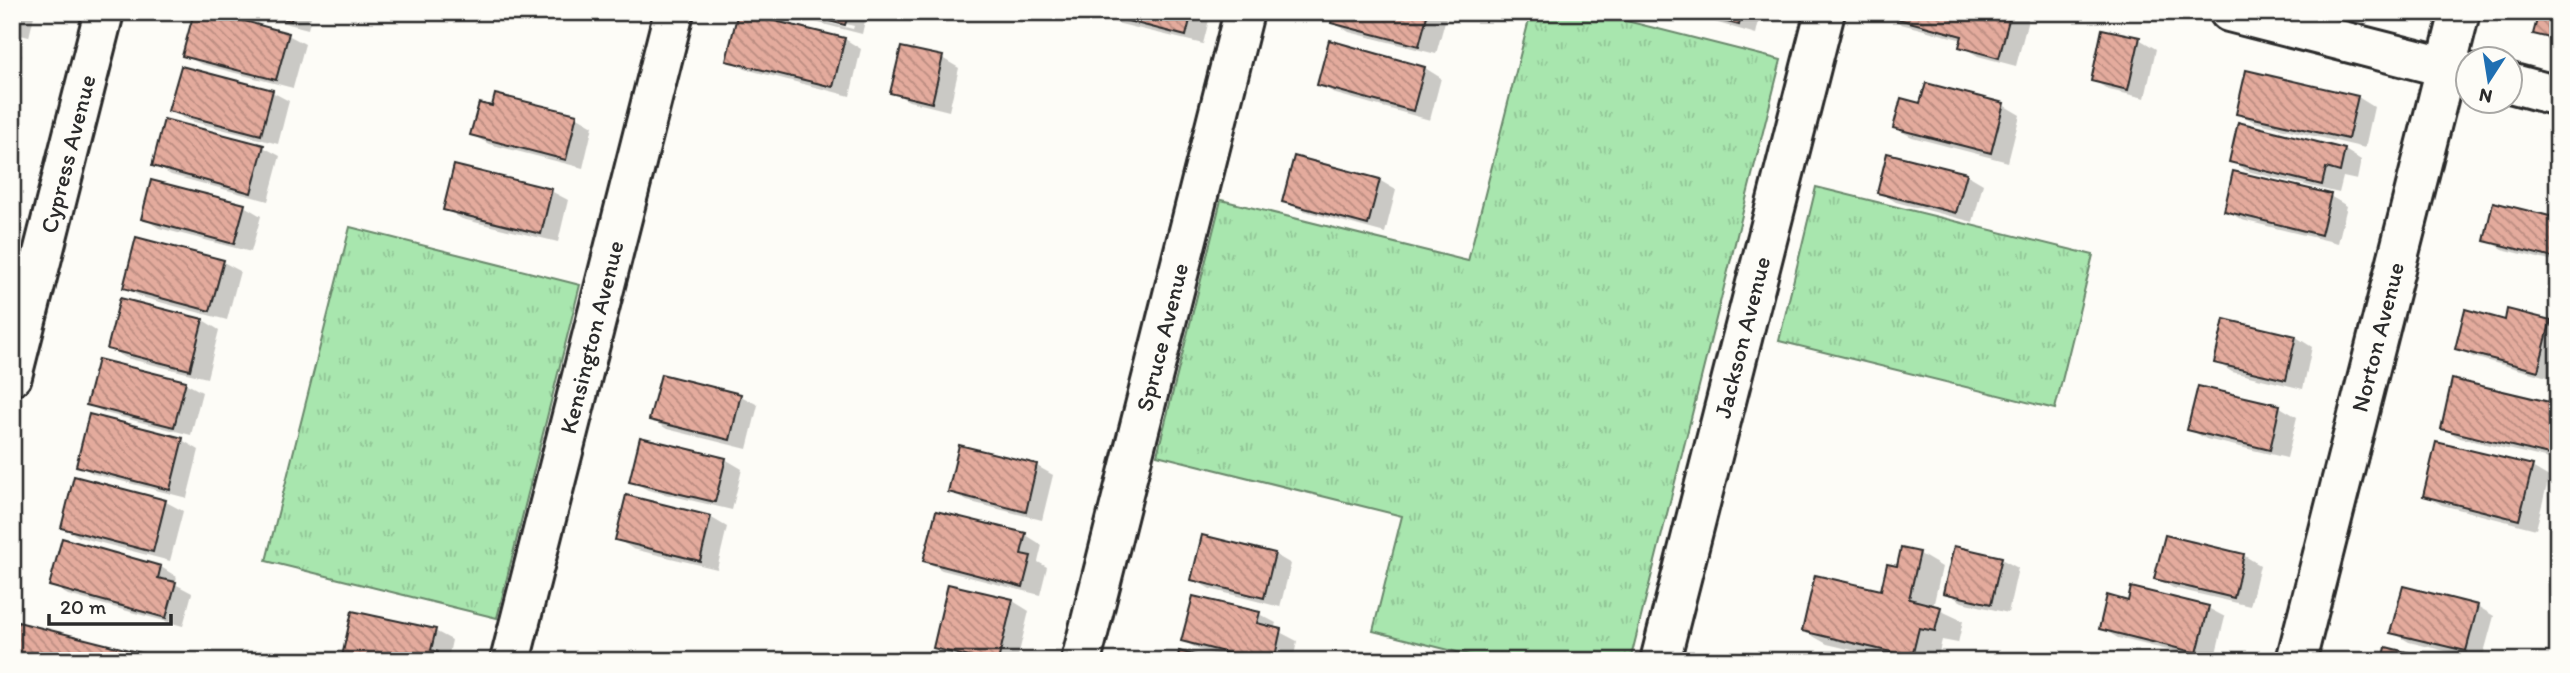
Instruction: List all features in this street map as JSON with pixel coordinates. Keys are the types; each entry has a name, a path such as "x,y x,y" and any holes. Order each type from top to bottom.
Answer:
{"street":[{"name":"Cypress Avenue","path":"12,376 104,12"},
{"name":"Kensington Avenue","path":"510,661 674,12"},
{"name":"Spruce Avenue","path":"1081,661 1244,12"},
{"name":"Jackson Avenue","path":"1660,661 1825,12"},
{"path":"2229,12 2454,69"},
{"name":"Norton Avenue","path":"2459,46 2460,12"},
{"name":"Norton Avenue","path":"2296,661 2454,85"},
{"path":"2524,87 2558,96"}],"green space":[{"path":"1531,12 1591,12 1781,60 1630,661 1493,661 1373,631 1402,516 1157,455 1221,200 1468,261"},
{"path":"1816,187 2093,255 2055,409 1779,341"},
{"path":"350,227 580,285 497,618 266,561"}],"building":[{"path":"194,12 211,12 289,33 276,80 182,56"},
{"path":"258,12 293,12 291,21"},
{"path":"738,12 845,38 833,87 726,61"},
{"path":"793,12 849,12 845,25"},
{"path":"1093,12 1192,12 1186,36"},
{"path":"1333,12 1428,12 1419,46 1331,23"},
{"path":"1689,12 1742,12 1739,25"},
{"path":"1883,12 2011,12 1999,58 1959,47 1962,36 1883,15"},
{"path":"2539,12 2558,12 2558,40 2533,34"},
{"path":"2102,29 2140,37 2128,90 2091,81"},
{"path":"1329,40 1425,67 1413,111 1317,85"},
{"path":"901,47 943,56 932,103 890,93"},
{"path":"181,66 273,90 261,135 168,111"},
{"path":"2246,70 2358,96 2348,139 2236,114"},
{"path":"1926,83 2004,103 1991,153 1893,128 1901,98 1920,103"},
{"path":"495,94 577,114 566,160 470,135 479,103 492,106"},
{"path":"164,119 264,145 251,193 152,166"},
{"path":"2238,122 2345,149 2340,172 2326,168 2322,185 2229,162"},
{"path":"1887,153 1967,173 1956,213 1877,193"},
{"path":"1294,156 1380,179 1368,225 1282,202"},
{"path":"454,165 552,189 541,234 443,210"},
{"path":"2233,171 2331,194 2321,235 2224,211"},
{"path":"151,180 245,204 234,244 141,219"},
{"path":"2493,202 2558,218 2558,259 2484,241"},
{"path":"136,237 224,260 210,311 123,288"},
{"path":"120,298 203,319 190,370 107,349"},
{"path":"2465,309 2505,320 2507,309 2551,320 2538,371 2455,349"},
{"path":"2224,319 2296,336 2286,380 2214,363"},
{"path":"98,359 186,381 174,427 86,405"},
{"path":"661,374 741,394 730,440 649,420"},
{"path":"2452,379 2558,404 2558,437 2553,456 2441,429"},
{"path":"2198,386 2280,405 2270,450 2187,430"},
{"path":"89,414 183,438 170,490 76,466"},
{"path":"640,437 726,458 715,502 629,482"},
{"path":"2436,442 2533,465 2519,520 2423,496"},
{"path":"959,445 1037,464 1026,512 948,492"},
{"path":"74,476 166,500 153,552 61,528"},
{"path":"626,495 711,516 700,561 615,540"},
{"path":"936,511 1026,533 1021,554 1031,556 1023,587 923,561"},
{"path":"1202,535 1275,553 1264,598 1191,580"},
{"path":"2165,535 2244,554 2234,598 2154,579"},
{"path":"62,538 161,566 158,578 176,582 166,618 49,586"},
{"path":"1954,546 2002,557 1991,604 1943,593"},
{"path":"1901,548 1920,552 1909,599 1941,607 1935,631 1919,628 1912,657 1802,631 1815,575 1881,590 1887,564 1897,566"},
{"path":"948,584 1013,599 998,661 986,661 933,648"},
{"path":"2403,586 2478,605 2466,651 2390,633"},
{"path":"2131,587 2209,606 2197,653 2099,629 2107,595 2128,601"},
{"path":"1193,596 1260,612 1257,623 1281,629 1274,661 1259,661 1181,641"},
{"path":"352,611 436,629 431,650 438,652 436,661 341,661"},
{"path":"18,622 157,657 156,661 12,661 12,646"},
{"path":"2386,647 2442,661 2383,661"},
{"path":"1179,651 1216,661 1177,661"}]}
